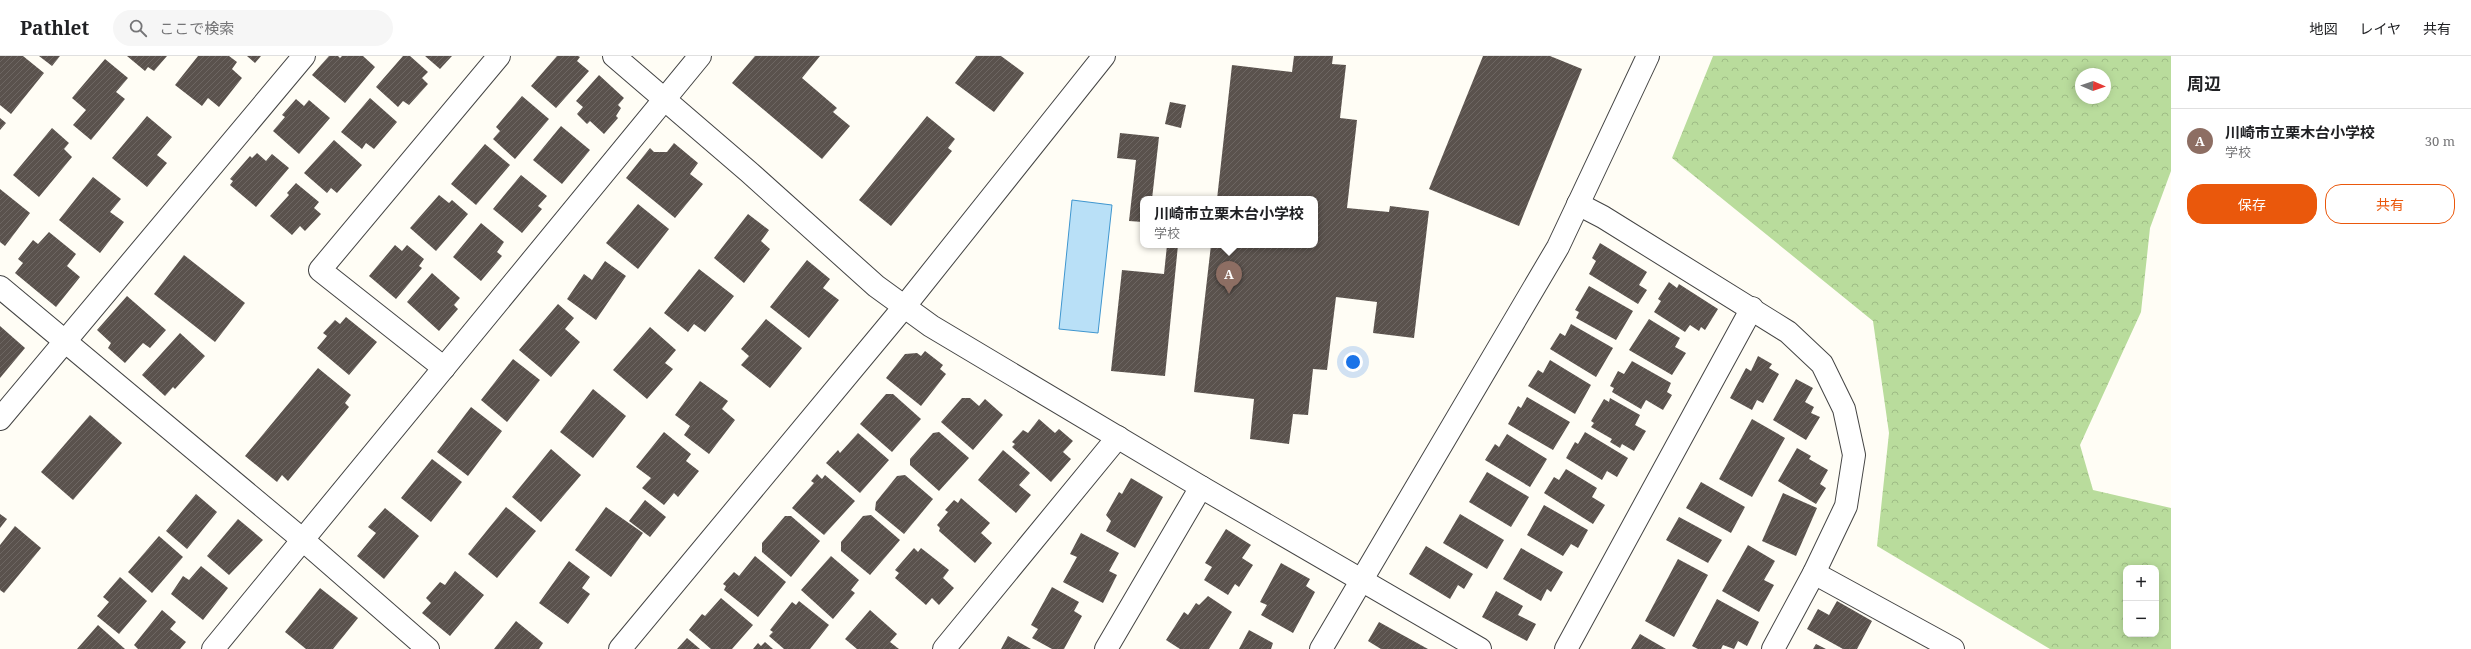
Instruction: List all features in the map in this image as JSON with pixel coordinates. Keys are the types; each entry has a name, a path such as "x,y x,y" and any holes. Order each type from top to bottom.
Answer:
{"street":[{"path":"0,419 64,340 304,56"},
{"path":"444,368 320,270 500,56"},
{"path":"614,56 663,100 749,172 876,286 931,326 1201,487 1362,579 1480,649"},
{"path":"213,649 700,56"},
{"path":"620,649 904,307 1104,56"},
{"path":"1321,649 1558,247 1648,56"},
{"path":"1578,204 1603,217 1752,308 1788,332 1822,364 1844,409 1854,455 1846,506 1814,573 1772,649"},
{"path":"0,287 303,540 428,649"},
{"path":"1566,649 1752,308"},
{"path":"944,649 1118,437"},
{"path":"1106,649 1201,487"},
{"path":"1814,573 1953,649"}],"green space":[{"path":"1713,56 2171,56 2171,171 2150,228 2141,312 2080,445 2093,490 2171,508 2171,649 2050,649 1877,546 1889,433 1873,321 1672,158"}],"water":[{"path":"1072,200 1112,205 1098,333 1059,329"}],"building":[{"path":"0,56 23,56 44,73 11,114 0,105"},
{"path":"39,56 60,56 52,66"},
{"path":"127,56 167,56 154,71 148,67 145,71"},
{"path":"198,56 229,56 237,62 232,69 242,78 219,107 208,98 202,106 175,85"},
{"path":"247,56 261,56 255,63"},
{"path":"329,56 338,56 340,58 342,56 363,56 375,67 345,103 312,75"},
{"path":"403,56 410,56 428,72 422,78 428,84 409,105 403,101 398,107 376,87"},
{"path":"425,56 452,56 440,69"},
{"path":"557,56 578,56 580,57 577,61 589,71 556,108 531,86"},
{"path":"755,56 820,56 802,78 837,108 833,112 850,126 822,159 732,83"},
{"path":"976,56 1001,56 1024,73 994,112 955,83"},
{"path":"1294,56 1333,56 1332,64 1346,65 1340,118 1357,120 1347,208 1389,212 1390,206 1429,211 1414,338 1373,333 1377,302 1336,297 1327,370 1313,369 1308,415 1293,414 1289,444 1250,439 1254,399 1194,392 1211,248 1318,248 1318,196 1217,196 1232,65 1292,72"},
{"path":"1483,56 1550,56 1582,69 1519,226 1429,189"},
{"path":"105,59 128,78 116,92 125,99 91,140 73,125 86,110 72,98"},
{"path":"599,75 624,98 618,105 621,108 616,116 618,118 604,134 590,121 587,124 577,114 583,107 576,101"},
{"path":"522,96 549,119 515,159 493,139 500,131 496,127"},
{"path":"370,98 397,122 374,149 366,143 362,149 341,132"},
{"path":"296,99 304,106 309,100 330,118 299,154 273,131 285,117 282,115"},
{"path":"1170,102 1186,105 1181,128 1165,124"},
{"path":"147,116 172,137 157,155 167,163 147,187 112,158"},
{"path":"927,116 955,139 948,148 952,151 891,226 859,200"},
{"path":"0,118 6,123 0,130"},
{"path":"561,126 590,150 562,184 533,160"},
{"path":"52,128 69,143 64,149 72,157 39,197 13,175"},
{"path":"1120,133 1159,137 1152,196 1140,196 1140,222 1129,221 1136,160 1117,158"},
{"path":"334,140 362,165 337,193 331,188 327,193 304,173"},
{"path":"674,143 698,163 690,174 703,184 675,218 626,178 650,148 654,152 667,152"},
{"path":"485,144 510,165 476,205 451,184"},
{"path":"257,153 266,161 272,154 289,168 256,207 230,185 233,181 230,179 250,156 252,158"},
{"path":"521,175 547,196 538,206 542,209 522,233 493,209"},
{"path":"93,177 121,199 110,212 124,222 100,253 59,220"},
{"path":"296,183 319,202 314,208 321,214 305,231 300,226 292,235 270,216 289,195 287,193"},
{"path":"0,189 30,213 5,246 0,242"},
{"path":"439,195 449,203 452,200 468,214 436,251 410,228"},
{"path":"638,204 669,229 638,269 606,243"},
{"path":"748,214 769,230 761,241 770,249 744,283 714,258"},
{"path":"481,223 504,242 497,252 502,256 481,281 453,257"},
{"path":"49,232 76,254 67,266 80,277 56,307 15,273 23,263 18,259 33,240 38,244"},
{"path":"1600,243 1647,272 1639,285 1647,290 1638,304 1589,274 1596,261 1592,258"},
{"path":"395,245 402,251 407,245 424,259 419,266 422,268 396,299 369,276"},
{"path":"1167,248 1178,248 1165,376 1111,371 1122,270 1164,274"},
{"path":"184,255 245,303 215,342 154,294"},
{"path":"807,260 830,279 823,288 839,300 809,338 770,307"},
{"path":"605,261 626,276 596,320 567,299 584,274 592,280"},
{"path":"699,269 734,296 705,332 694,324 688,332 664,313"},
{"path":"432,273 460,298 454,305 458,309 439,331 407,302"},
{"path":"1669,282 1677,288 1679,284 1718,309 1705,330 1701,327 1699,331 1690,325 1685,332 1654,312 1661,301 1658,299"},
{"path":"1589,286 1633,311 1616,340 1576,318 1579,312 1575,310"},
{"path":"127,296 166,330 150,348 143,343 125,363 108,348 111,343 97,330"},
{"path":"558,304 574,318 565,329 580,342 551,377 519,350"},
{"path":"346,317 377,342 349,375 317,348 327,336 323,333 335,320 340,324"},
{"path":"766,319 802,348 770,388 741,365 749,356 741,349"},
{"path":"1649,319 1680,338 1675,347 1686,353 1672,375 1629,350"},
{"path":"1571,324 1613,348 1596,377 1550,349 1560,333 1565,336"},
{"path":"0,326 25,348 0,378"},
{"path":"650,327 676,350 665,363 673,369 647,399 613,370"},
{"path":"180,333 205,356 175,389 173,387 165,396 142,375"},
{"path":"925,351 943,365 940,369 946,374 921,406 886,378 905,354 917,353 921,356"},
{"path":"1758,356 1772,364 1769,368 1779,374 1763,403 1757,400 1752,410 1730,398 1746,368 1751,371"},
{"path":"513,359 540,380 507,422 481,400"},
{"path":"1550,360 1591,385 1575,414 1528,386 1538,370 1543,373"},
{"path":"1632,361 1671,383 1667,392 1672,395 1663,410 1646,400 1641,409 1612,392 1614,388 1610,386 1618,371 1624,374"},
{"path":"318,368 351,395 345,403 349,407 288,481 282,475 277,482 245,456"},
{"path":"1796,379 1813,388 1805,402 1814,407 1811,413 1820,417 1806,440 1773,420"},
{"path":"700,381 728,401 722,409 735,420 709,454 684,435 690,426 675,415"},
{"path":"593,389 626,416 593,458 560,432"},
{"path":"886,394 893,394 921,419 892,452 860,424"},
{"path":"1527,397 1570,422 1553,450 1508,424 1518,406 1521,408"},
{"path":"962,398 970,398 979,406 985,399 1003,415 973,450 941,422"},
{"path":"1610,398 1640,415 1635,425 1646,431 1634,451 1622,444 1620,448 1610,442 1612,439 1591,427 1594,423 1591,421 1604,399 1609,402"},
{"path":"471,407 502,431 468,476 437,452"},
{"path":"90,415 122,443 73,500 41,472"},
{"path":"1039,419 1055,433 1059,429 1073,441 1063,452 1071,459 1051,482 1012,447 1015,444 1012,442 1023,430 1028,433"},
{"path":"1752,419 1785,438 1752,497 1719,479"},
{"path":"664,432 691,454 686,461 699,471 678,497 674,493 664,505 642,488 651,478 636,467"},
{"path":"939,432 969,458 939,491 910,465 910,459 933,433"},
{"path":"1585,432 1628,458 1617,477 1607,471 1602,480 1566,458 1575,442 1578,444"},
{"path":"858,433 889,460 860,493 826,463 838,450 840,453"},
{"path":"1507,434 1547,459 1530,487 1485,460 1495,444 1499,447"},
{"path":"1797,448 1811,456 1809,459 1828,470 1820,484 1826,488 1816,504 1778,481"},
{"path":"551,449 581,475 541,522 512,497"},
{"path":"1003,450 1030,473 1019,485 1031,495 1016,513 978,480"},
{"path":"432,459 462,482 431,522 401,498"},
{"path":"1566,469 1597,488 1592,497 1605,505 1593,524 1544,493 1554,477 1559,480"},
{"path":"1487,472 1529,497 1511,527 1469,502"},
{"path":"817,474 822,479 825,475 855,501 824,535 792,508 814,483 811,481"},
{"path":"905,475 933,499 904,534 875,510 876,502 897,476"},
{"path":"1131,478 1163,497 1135,548 1106,531 1111,521 1106,515 1119,492 1122,494"},
{"path":"1701,482 1745,507 1731,533 1686,508"},
{"path":"1783,493 1817,508 1796,556 1762,541"},
{"path":"196,494 217,512 187,549 166,531"},
{"path":"961,498 990,523 981,533 992,543 975,563 939,531 940,528 937,525 948,512 945,510 954,500 958,503"},
{"path":"645,500 666,517 650,537 629,521"},
{"path":"1544,505 1588,530 1578,548 1571,544 1563,556 1527,535"},
{"path":"506,507 536,531 497,578 468,554"},
{"path":"606,507 643,533 611,577 575,550"},
{"path":"385,508 419,536 384,579 357,556 376,533 368,527"},
{"path":"0,514 7,519 0,528"},
{"path":"1460,514 1504,540 1487,569 1443,543"},
{"path":"871,515 900,540 870,575 841,551 841,542 863,516"},
{"path":"785,516 791,516 820,541 791,577 762,552 762,543"},
{"path":"1679,517 1722,540 1708,563 1666,540"},
{"path":"238,519 263,540 229,575 207,556"},
{"path":"15,526 41,548 4,593 0,590 0,545"},
{"path":"1226,529 1251,545 1242,558 1253,565 1239,587 1235,584 1228,595 1204,580 1212,567 1205,563"},
{"path":"1081,533 1119,553 1109,571 1117,575 1103,603 1063,582 1077,557 1070,554"},
{"path":"159,536 183,557 152,593 128,572"},
{"path":"1748,545 1775,561 1764,580 1774,585 1759,612 1722,591"},
{"path":"1426,546 1473,574 1464,589 1458,585 1450,599 1409,574"},
{"path":"914,548 918,552 921,548 949,570 943,578 954,588 939,605 932,598 926,605 895,578 899,573 895,570"},
{"path":"1521,548 1563,572 1551,592 1547,589 1541,601 1503,579"},
{"path":"755,556 786,582 758,617 724,590 726,586 723,584 734,572 739,576"},
{"path":"831,556 859,580 851,590 855,593 833,619 801,590"},
{"path":"1678,559 1708,575 1674,637 1645,621"},
{"path":"569,561 590,577 582,588 590,594 568,624 539,603"},
{"path":"1281,563 1310,579 1306,586 1315,592 1293,633 1261,615 1267,605 1260,602"},
{"path":"201,566 228,588 203,620 171,594 183,576 189,580"},
{"path":"455,571 484,595 450,636 422,613 431,603 426,598 440,582 445,585"},
{"path":"120,577 147,601 119,634 97,616 109,602 103,597"},
{"path":"1052,587 1079,602 1074,611 1082,616 1064,649 1052,649 1032,638 1038,629 1031,625"},
{"path":"320,588 358,618 333,649 306,649 285,632"},
{"path":"1496,591 1523,606 1518,615 1536,624 1527,641 1482,617"},
{"path":"1208,596 1232,612 1209,649 1180,649 1166,640 1184,612 1188,615 1196,603 1199,605"},
{"path":"721,598 753,625 732,649 711,649 689,630 702,614 705,616"},
{"path":"1717,599 1759,622 1747,646 1738,641 1734,649 1723,645 1721,649 1698,649 1692,646"},
{"path":"799,601 829,625 810,649 784,649 769,636 773,632 770,630 792,602 796,605"},
{"path":"1837,601 1872,621 1857,649 1843,649 1807,629 1818,609 1829,615"},
{"path":"162,610 176,622 170,629 186,642 180,649 138,649 134,645"},
{"path":"870,610 897,634 890,642 899,649 857,649 845,639"},
{"path":"516,621 543,643 539,649 494,649"},
{"path":"1379,622 1428,649 1381,649 1368,641"},
{"path":"98,625 125,649 77,649"},
{"path":"1249,630 1273,643 1271,649 1239,649"},
{"path":"1640,634 1666,649 1631,649"},
{"path":"1008,636 1031,649 1001,649"},
{"path":"687,638 700,649 677,649"},
{"path":"765,642 773,649 753,649 758,643 761,646"},
{"path":"1816,644 1826,649 1813,649"}],"place":[{"name":"川崎市立栗木台小学校","path":"1229,294"}]}
